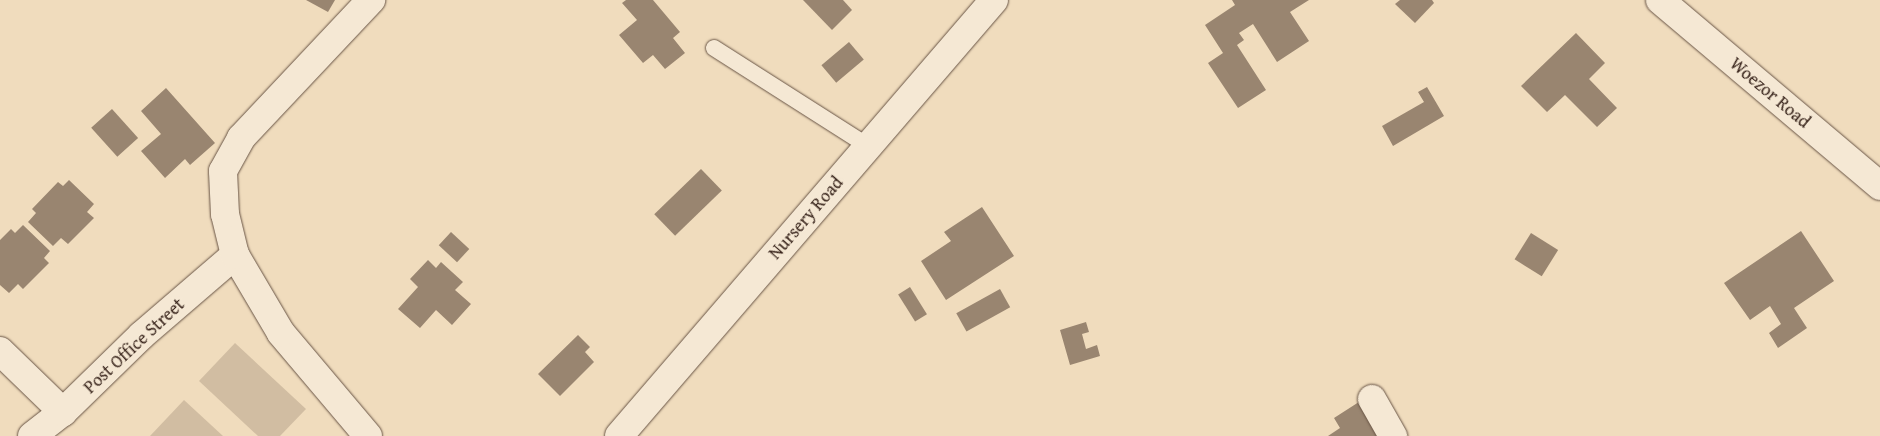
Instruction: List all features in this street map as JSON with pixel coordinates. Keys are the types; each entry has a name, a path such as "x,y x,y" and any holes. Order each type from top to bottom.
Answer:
{"street":[{"path":"368,436 281,333 235,255 226,214 223,171 240,138 371,0"},
{"name":"Nursery Road","path":"619,436 994,0"},
{"name":"Woezor Road","path":"1660,0 1880,186"},
{"name":"Post Office Street","path":"32,436 63,412 142,335 235,255"},
{"path":"0,352 63,412"},
{"path":"1372,398 1393,436"}],"lane":[{"path":"714,48 868,146"}],"shaded area":[{"path":"235,343 306,409 280,436 258,436 199,381"},
{"path":"184,400 223,436 150,436"}],"building":[{"path":"306,0 335,0 328,12"},
{"path":"626,0 653,0 680,32 673,38 685,53 665,69 653,55 643,63 619,35 637,20 622,3"},
{"path":"803,0 843,0 852,10 832,30"},
{"path":"1232,0 1309,0 1290,12 1309,41 1277,62 1253,24 1239,33 1244,40 1237,45 1266,90 1238,108 1208,63 1223,53 1205,25 1235,5"},
{"path":"1400,0 1432,0 1434,3 1415,23 1395,4"},
{"path":"1576,33 1605,63 1589,79 1617,108 1597,127 1565,95 1547,112 1521,86"},
{"path":"849,42 864,60 836,83 821,65"},
{"path":"1427,87 1444,116 1393,146 1382,126 1424,102 1418,92"},
{"path":"166,88 215,143 190,165 185,159 165,178 141,151 161,134 141,111"},
{"path":"112,109 138,138 117,157 91,128"},
{"path":"701,169 722,191 675,236 654,214"},
{"path":"69,180 94,204 87,212 94,218 68,244 61,238 53,246 28,222 36,213 32,209 58,182 63,186"},
{"path":"982,207 1014,256 946,300 921,261 951,241 944,232"},
{"path":"23,225 50,251 44,258 49,263 23,289 18,284 9,293 0,285 0,240 11,229 15,233"},
{"path":"1801,231 1834,281 1794,308 1807,328 1778,348 1769,333 1781,324 1770,306 1750,320 1724,283"},
{"path":"451,232 469,249 457,262 439,245"},
{"path":"1531,233 1558,250 1542,276 1515,259"},
{"path":"428,260 436,268 441,262 463,282 455,290 471,304 452,325 436,310 420,328 398,309 418,287 410,279"},
{"path":"910,287 927,314 915,322 898,294"},
{"path":"1000,289 1010,307 966,332 956,313"},
{"path":"1086,322 1089,332 1082,334 1086,349 1097,345 1100,356 1070,365 1060,330"},
{"path":"578,335 590,347 585,352 594,362 560,396 538,374"},
{"path":"1362,400 1386,436 1328,436 1340,428 1334,418"}]}
